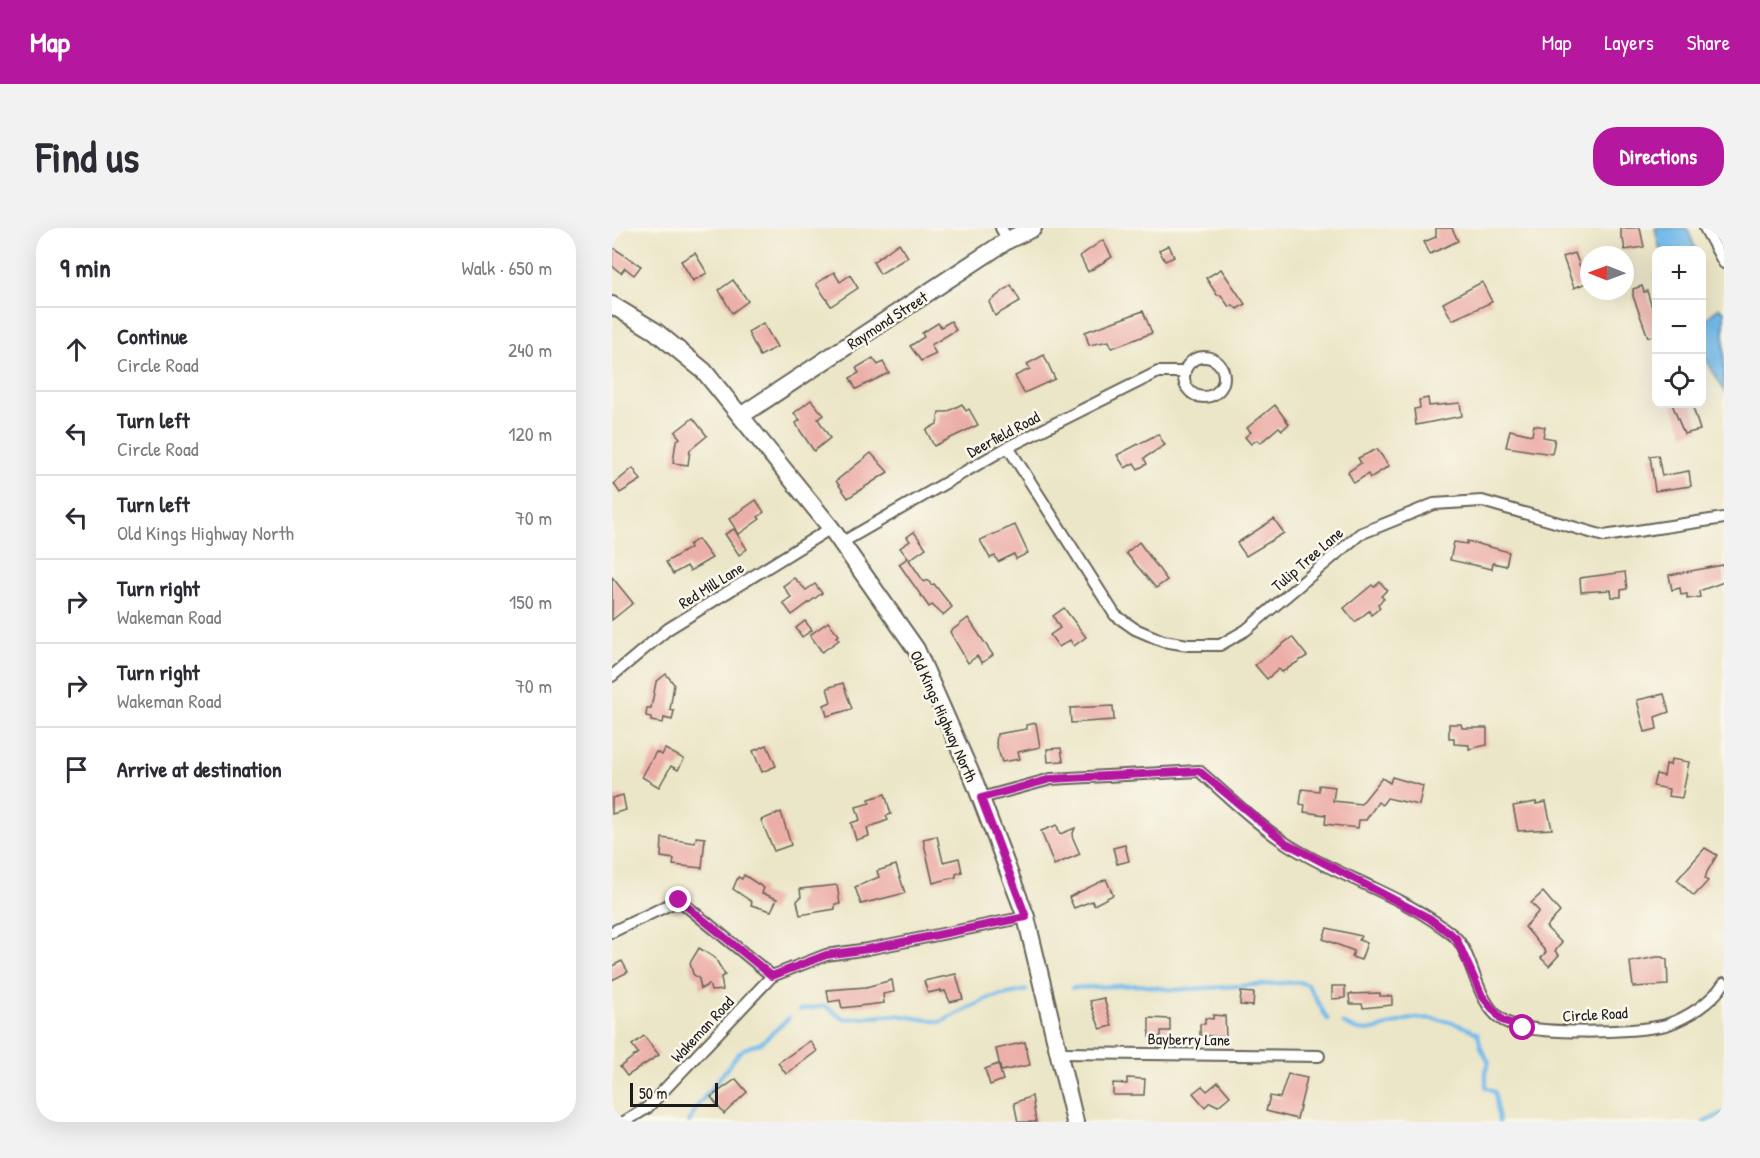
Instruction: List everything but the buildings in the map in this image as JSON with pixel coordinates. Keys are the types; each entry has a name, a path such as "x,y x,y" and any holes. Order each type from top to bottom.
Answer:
{"main road":[{"name":"Raymond Street","path":"742,415 1004,234 1033,228"},
{"name":"Old Kings Highway North","path":"612,305 655,331 704,370 831,528 916,649 981,798 1026,917 1075,1122"}],"street":[{"path":"1705,228 1724,263"},
{"name":"Deerfield Road","path":"842,543 1008,447 1158,372 1185,372"},
{"name":"Tulip Tree Lane","path":"1008,447 1115,615 1135,629 1163,641 1188,645 1220,645 1246,630 1360,534 1434,504 1482,501 1604,536 1724,518"},
{"name":"Red Mill Lane","path":"612,676 668,629 831,528"},
{"name":"Circle Road","path":"981,798 1051,779 1199,771 1286,843 1429,918 1456,938 1482,996 1502,1020 1523,1028 1597,1031 1666,1024 1707,1003 1724,983"},
{"path":"612,932 679,900 772,976"},
{"name":"Wakeman Road","path":"624,1122 647,1108 772,976 826,955 868,949 1026,917"},
{"name":"Bayberry Lane","path":"1059,1053 1319,1056"}],"water":[{"path":"1655,228 1687,228 1694,246 1659,246"},
{"path":"1719,308 1724,311 1724,391 1706,359 1706,319"}],"waterway":[{"path":"1072,988 1139,985 1174,990 1299,982 1308,985 1328,1020"},
{"path":"799,1010 825,1006 844,1019 897,1015 941,1022 989,998 1027,990"},
{"path":"689,1122 696,1108 739,1053 761,1043 789,1018"},
{"path":"1343,1023 1352,1028 1367,1031 1406,1020 1424,1018 1462,1026 1478,1034 1481,1048 1489,1062 1486,1071 1486,1087 1495,1092 1499,1122"},
{"path":"1704,1122 1724,1113"}],"route":[{"path":"679,900 772,976 826,955 868,949 1026,917 981,798 1051,779 1199,771 1286,843 1429,918 1456,938 1482,996 1502,1020 1523,1028"}]}
